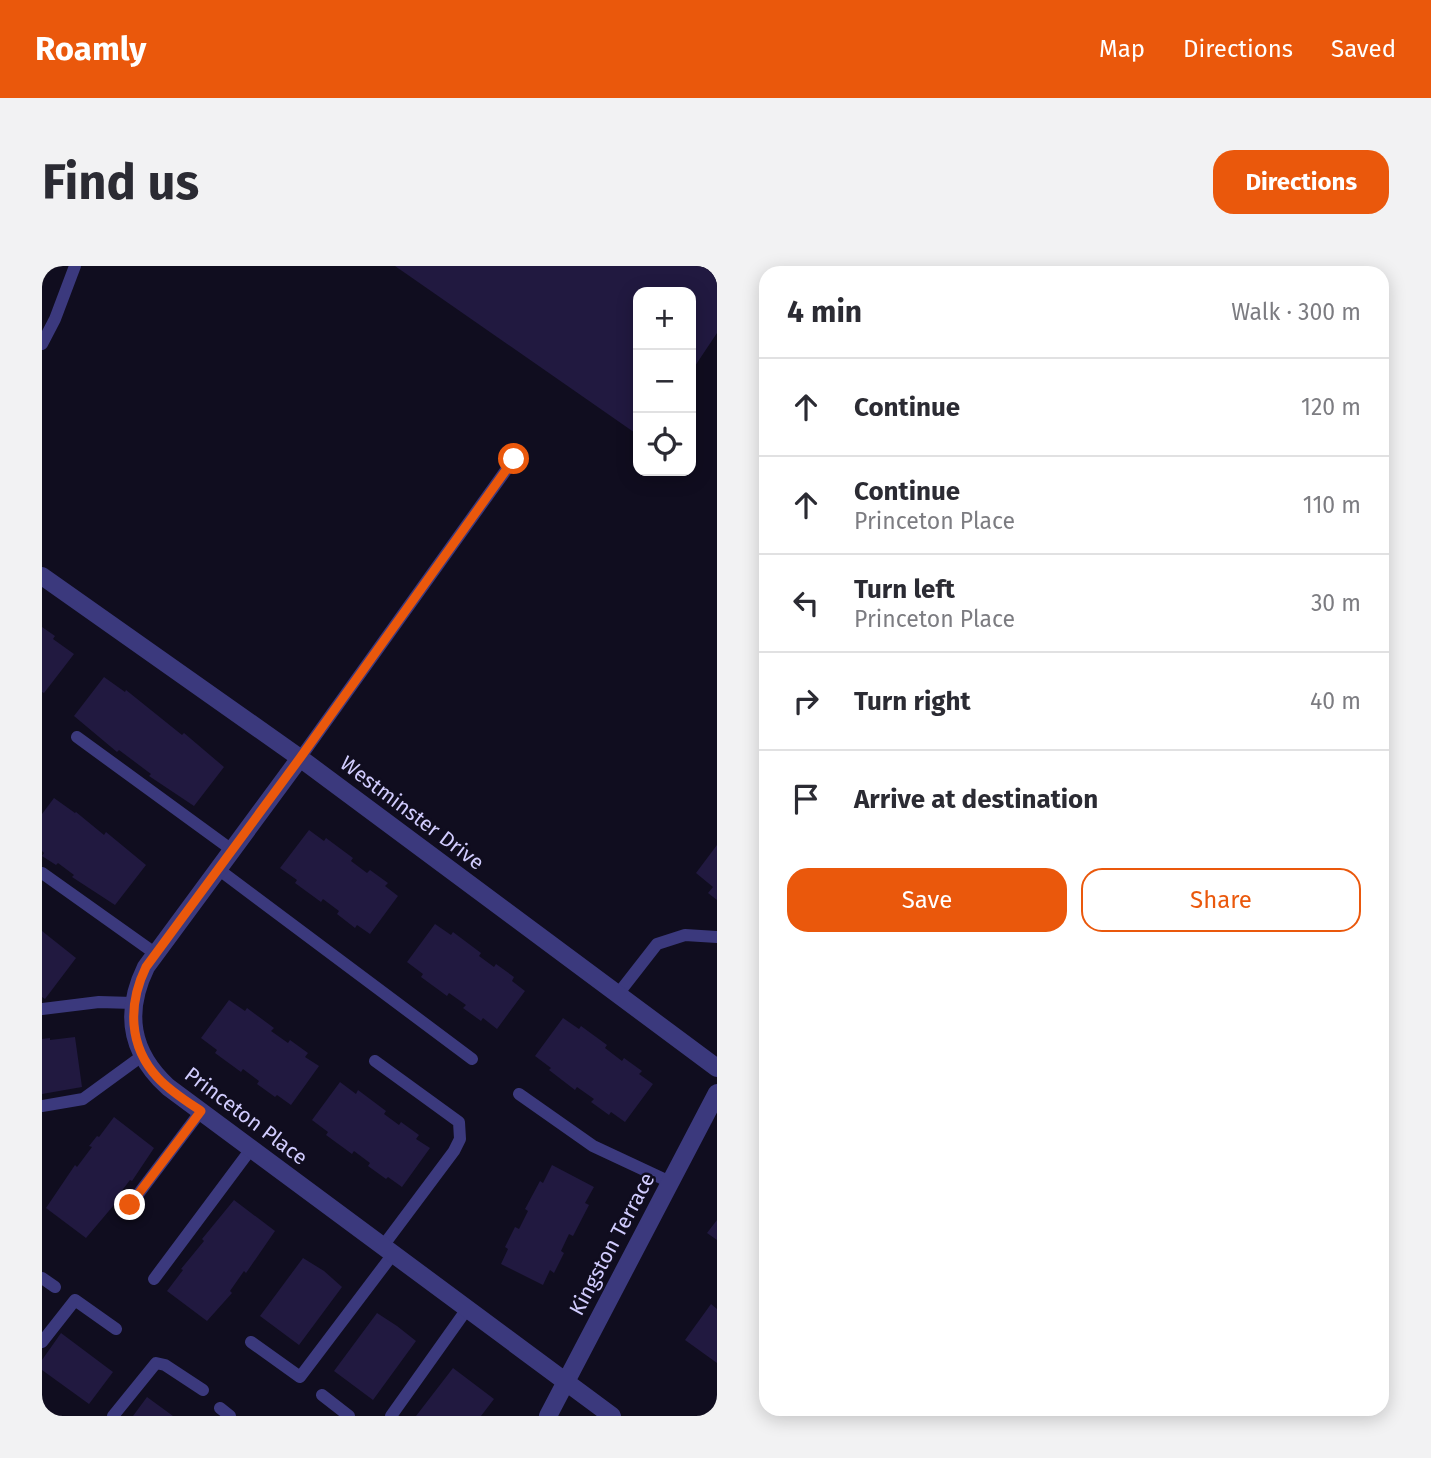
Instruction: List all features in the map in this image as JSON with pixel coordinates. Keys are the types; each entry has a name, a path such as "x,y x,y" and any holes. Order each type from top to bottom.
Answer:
{"street":[{"name":"Westminster Drive","path":"42,576 300,758 717,1068"},
{"name":"Princeton Place","path":"300,758 156,954 137,985 133,1022 142,1056 156,1076 201,1111 612,1416"},
{"name":"Kingston Terrace","path":"548,1416 717,1093"}],"lane":[{"path":"42,344 55,320 75,266"},
{"path":"300,758 514,459"},
{"path":"77,737 232,850"},
{"path":"218,869 472,1059"},
{"path":"42,873 156,954"},
{"path":"618,994 657,944 685,934 717,937"},
{"path":"42,1009 99,1002 133,1003"},
{"path":"42,1106 83,1099 142,1056"},
{"path":"251,1342 300,1377 388,1250 460,1139 458,1122 375,1061"},
{"path":"519,1094 593,1146 670,1182"},
{"path":"130,1205 201,1111"},
{"path":"154,1279 251,1149"},
{"path":"42,1278 55,1287"},
{"path":"42,1342 75,1300 116,1329"},
{"path":"391,1416 467,1309"},
{"path":"113,1416 156,1363 165,1365 203,1390"},
{"path":"323,1395 349,1416"}],"building":[{"path":"395,266 717,266 717,333 696,364 696,287 633,287 633,432"},
{"path":"42,627 74,654 44,693 42,692"},
{"path":"104,677 125,692 126,690 182,735 184,733 224,767 194,806 149,776 151,774 119,750 117,752 74,716"},
{"path":"54,798 104,835 106,832 146,865 115,905 72,877 74,875 58,863 56,865 42,856 42,814"},
{"path":"309,830 324,841 326,838 353,858 351,861 367,873 370,870 388,883 385,886 398,896 370,934 357,925 355,928 337,914 339,911 323,899 321,902 280,868"},
{"path":"717,845 717,900 708,893 713,887 696,873"},
{"path":"435,924 451,935 453,932 481,953 479,956 514,977 512,981 525,991 497,1029 463,1008 466,1005 449,993 447,996 421,977 423,974 407,962"},
{"path":"42,931 76,958 45,999 42,997"},
{"path":"229,1000 245,1011 247,1008 274,1028 271,1031 308,1053 305,1057 319,1066 291,1105 257,1084 259,1081 243,1069 241,1072 215,1053 217,1050 201,1038"},
{"path":"563,1018 579,1029 581,1026 607,1045 605,1048 642,1071 639,1074 653,1084 625,1122 591,1102 594,1099 577,1087 575,1090 535,1056"},
{"path":"75,1037 82,1087 42,1094 42,1039"},
{"path":"340,1082 356,1094 358,1090 386,1111 384,1114 419,1135 416,1139 430,1148 402,1187 368,1166 370,1163 354,1151 352,1154 326,1135 328,1132 312,1120"},
{"path":"114,1117 154,1148 132,1181 130,1180 117,1197 119,1199 86,1238 46,1208 75,1165 77,1167 92,1147 89,1146"},
{"path":"552,1165 594,1187 585,1203 589,1205 573,1236 569,1234 561,1251 564,1253 554,1273 550,1270 543,1285 501,1264 508,1249 505,1247 515,1227 519,1229 528,1211 525,1209"},
{"path":"234,1200 275,1231 230,1291 232,1293 207,1321 167,1291 204,1241 202,1239"},
{"path":"717,1220 717,1240 707,1233"},
{"path":"303,1258 342,1287 299,1345 260,1316"},
{"path":"711,1304 717,1309 717,1363 685,1340"},
{"path":"377,1313 416,1341 373,1400 334,1371"},
{"path":"61,1333 113,1372 89,1404 42,1370 42,1360"},
{"path":"453,1368 494,1399 481,1416 416,1416"},
{"path":"147,1397 173,1416 133,1416"}],"route":[{"path":"130,1205 201,1111 156,1076 137,1044 133,1003 137,985 146,967 300,758 514,459"}]}
